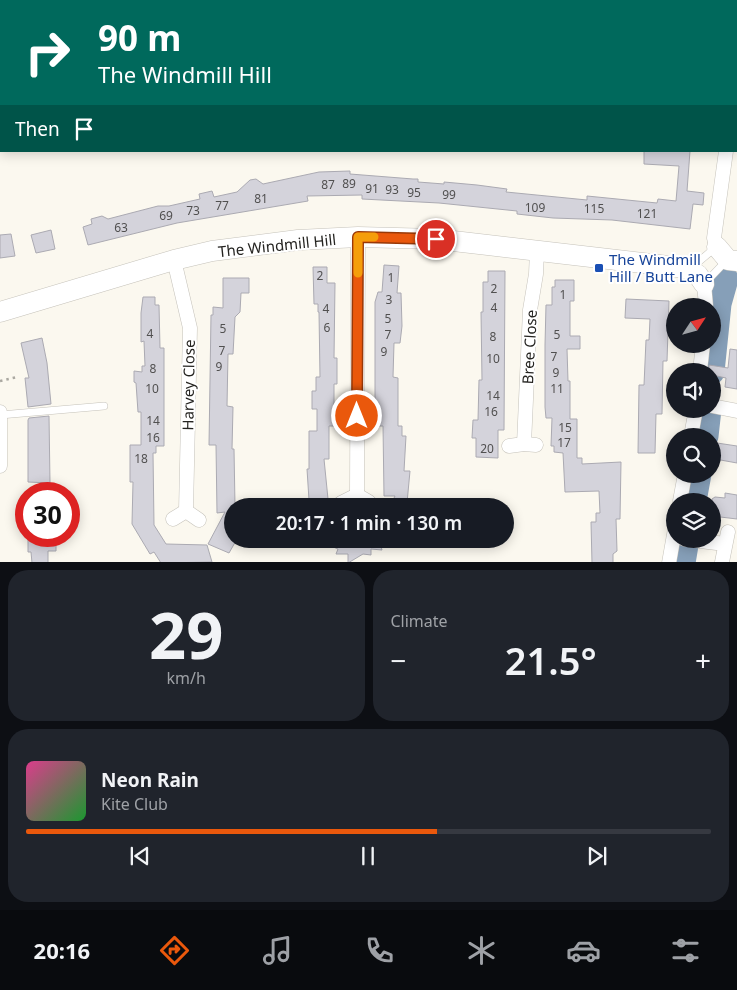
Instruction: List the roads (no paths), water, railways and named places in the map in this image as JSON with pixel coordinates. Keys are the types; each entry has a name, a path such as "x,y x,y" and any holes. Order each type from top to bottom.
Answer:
{"street":[{"path":"726,152 714,238 727,256"},
{"path":"358,237 363,498"},
{"name":"The Windmill Hill","path":"0,312 174,260 212,251 298,240 358,237 436,239 690,270"},
{"name":"Bree Close","path":"509,446 530,444 530,310 536,274 537,251"},
{"name":"Harvey Close","path":"174,260 190,328 186,511"},
{"path":"690,270 698,274 704,284 705,298"},
{"path":"721,408 737,411"},
{"path":"0,413 0,466"},
{"path":"172,520 186,511 199,520"},
{"path":"721,538 727,538 722,562"},
{"path":"669,562 675,548"}],"lane":[{"path":"690,270 727,256"},
{"path":"704,284 727,256"},
{"path":"0,413 104,406"}],"waterway":[{"path":"713,363 719,304 726,279"},
{"path":"707,428 708,418"},
{"path":"695,493 697,483"},
{"path":"683,562 686,548"}],"place":[{"name":"The Windmill Hill / Butt Lane","path":"599,268"}]}
